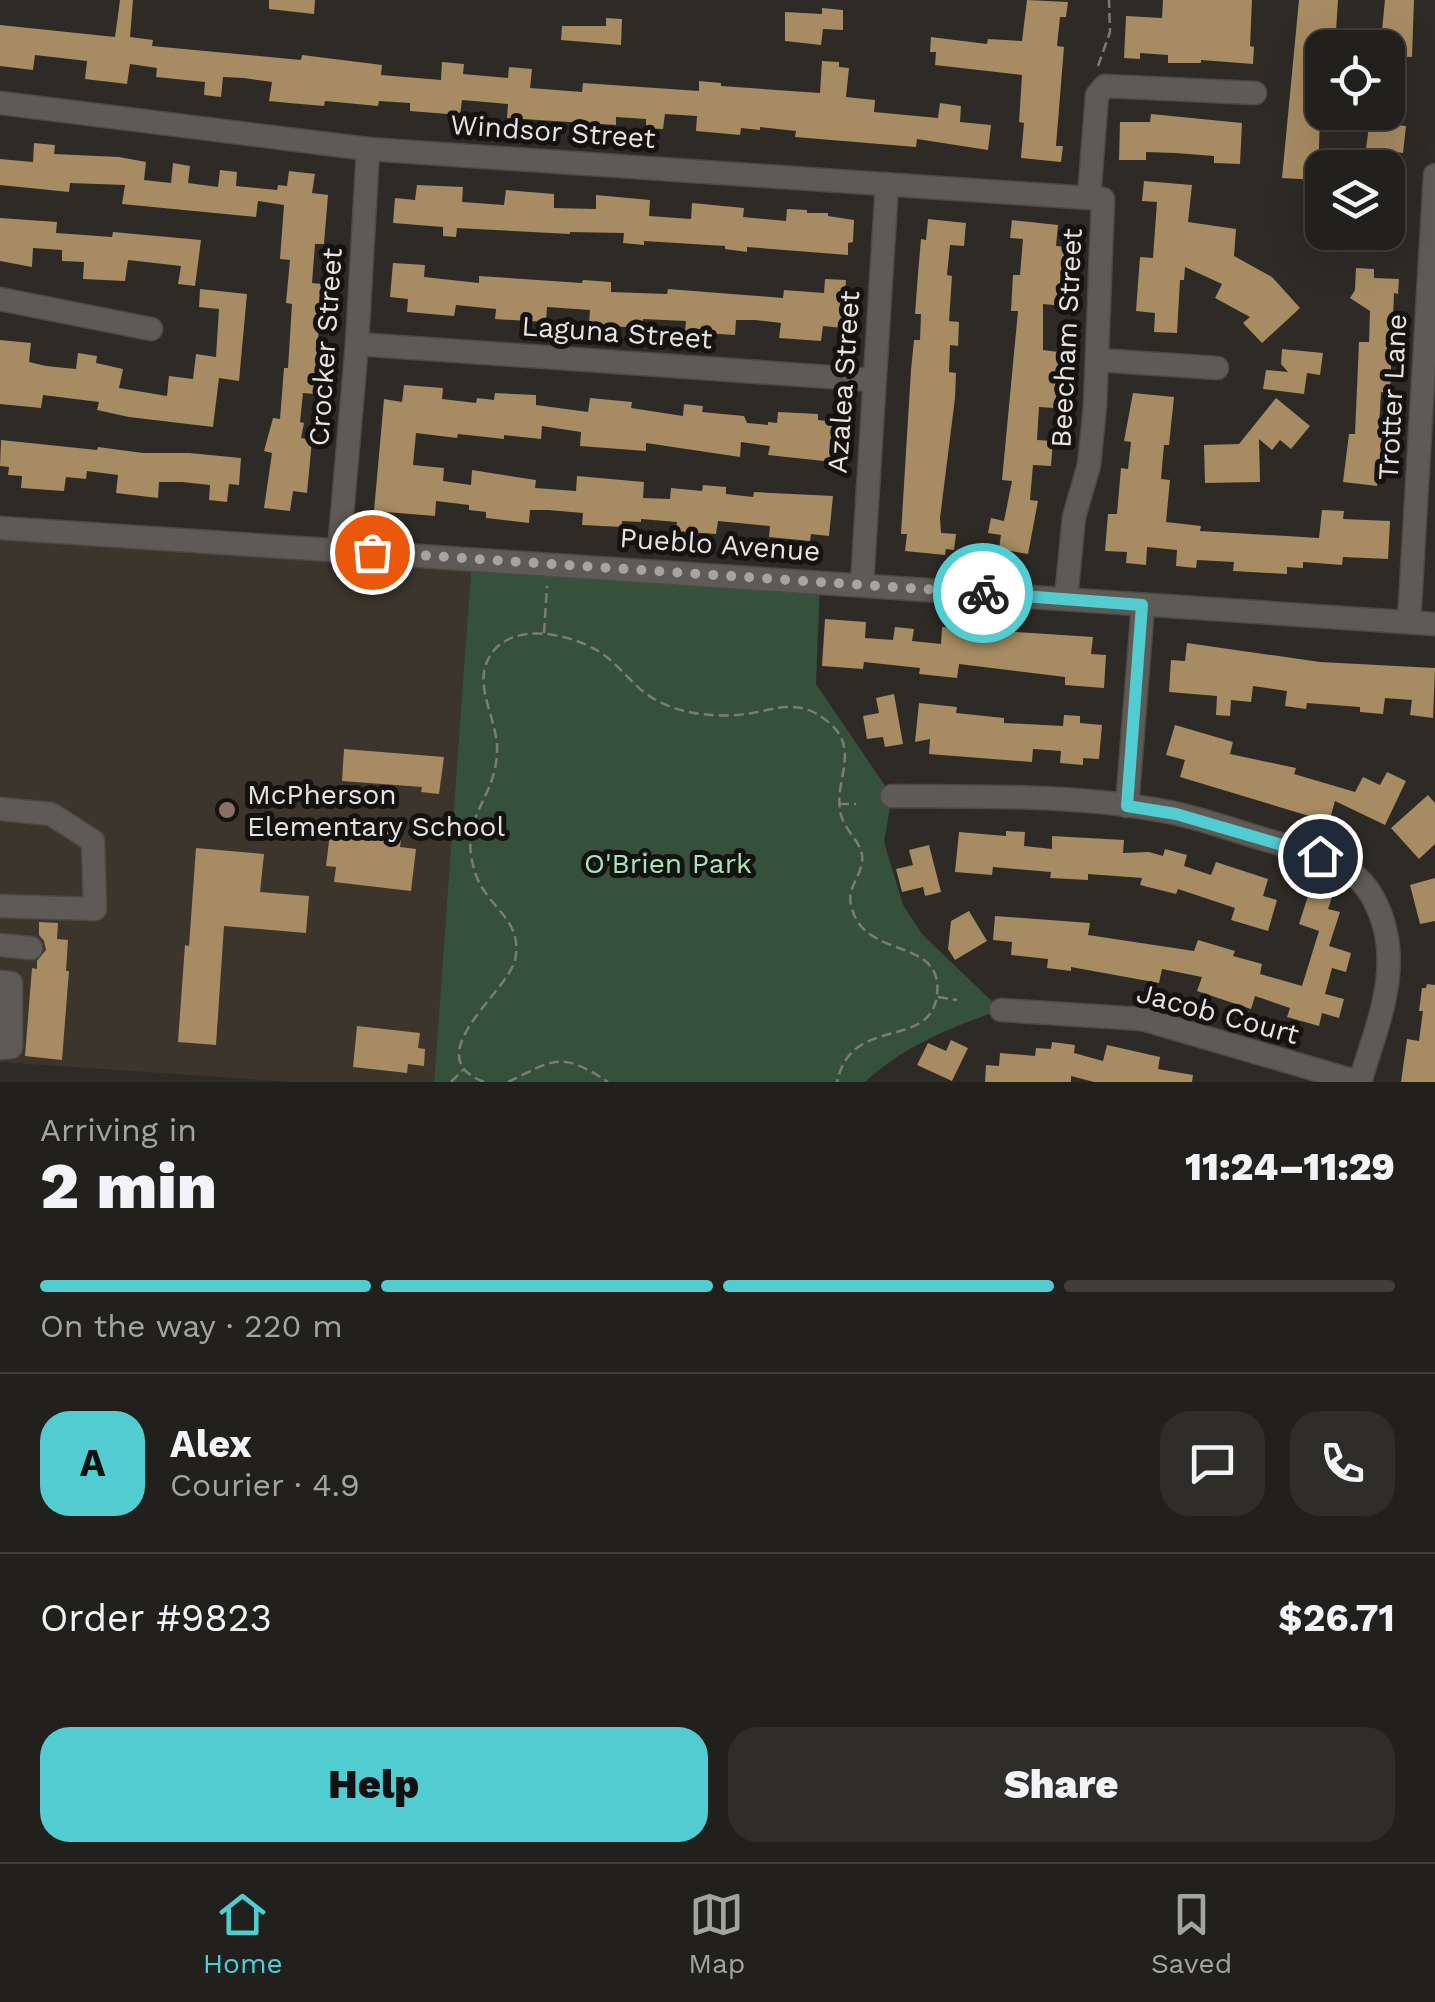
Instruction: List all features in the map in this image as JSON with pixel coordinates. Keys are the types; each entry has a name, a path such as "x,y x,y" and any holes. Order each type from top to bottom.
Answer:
{"street":[{"name":"Beecham Street","path":"1066,598 1074,517 1090,465 1098,360 1097,95 1104,86 1255,94"},
{"name":"Windsor Street","path":"0,104 368,149 1096,198"},
{"name":"Crocker Street","path":"339,549 358,344 368,149"},
{"name":"Trotter Lane","path":"1409,622 1435,175"},
{"name":"Azalea Street","path":"862,584 887,184"},
{"path":"0,300 151,330"},
{"name":"Laguna Street","path":"358,344 873,380"},
{"path":"1098,360 1217,368"},
{"name":"Pueblo Avenue","path":"0,528 1435,624"},
{"path":"1127,806 1142,605"},
{"path":"892,796 1025,797 1127,806 1176,814 1344,866 1364,882 1376,902 1386,930 1390,970 1390,983 1359,1082"},
{"path":"0,809 51,814 94,840 95,909 0,906"},
{"path":"0,946 31,948"},
{"path":"0,982 11,983 11,1047 0,1048"},
{"name":"Jacob Court","path":"1000,1010 1142,1020 1359,1082"}],"path":[{"path":"1097,67 1110,32 1109,0"},
{"path":"544,634 548,584"},
{"path":"484,1082 464,1068 459,1054 461,1038 506,979 517,941 512,924 478,879 471,859 474,814 496,771 498,750 482,680 486,662 498,647 512,637 528,633 579,640 602,654 656,700 687,712 740,715 787,705 806,708 825,718 838,732 846,750 839,804 842,821 860,848 862,862 850,899 858,924 884,944 917,952 936,980 937,996 930,1014 907,1031 862,1042 846,1059 837,1082"},
{"path":"839,804 856,804"},
{"path":"937,996 956,1000"},
{"path":"508,1082 540,1064 560,1061 583,1066 608,1082"},
{"path":"451,1082 464,1068"}],"shaded area":[{"name":"McPherson Elementary School","path":"0,528 472,558 434,1082 292,1082 0,1062"}],"green space":[{"name":"O'Brien Park","path":"472,558 820,581 816,684 892,796 884,842 903,905 922,934 1001,1010 929,1039 865,1082 434,1082"}],"building":[{"path":"120,0 133,0 130,37 153,40 152,46 301,60 302,55 382,65 381,75 441,80 442,62 464,64 463,74 508,78 509,67 532,69 530,88 582,92 583,83 699,91 699,81 820,93 822,61 839,62 839,67 849,68 846,97 875,100 874,112 938,118 940,103 961,106 960,122 991,125 988,150 917,139 916,147 795,137 796,131 760,127 741,128 740,135 696,131 697,116 665,114 663,129 646,128 646,119 616,117 616,125 507,118 508,104 462,100 460,115 410,111 410,103 289,103 269,101 272,82 244,78 223,77 221,97 204,95 205,82 156,77 157,68 130,64 127,84 85,79 87,61 35,55 33,70 0,66 0,25 115,37"},
{"path":"269,0 315,0 314,14 269,9"},
{"path":"1027,0 1068,2 1066,17 1060,17 1057,46 1064,47 1056,146 1063,146 1061,162 1021,158 1022,75 935,65 936,52 930,52 931,37 987,44 988,39 1022,41"},
{"path":"1163,0 1252,0 1253,64 1201,60 1168,63 1168,55 1140,53 1140,59 1124,58 1126,16 1162,18"},
{"path":"1299,0 1338,0 1336,30 1305,30 1305,130 1319,130 1319,150 1305,150 1305,179 1282,178"},
{"path":"1385,0 1414,0 1412,57 1405,57 1405,30 1382,30"},
{"path":"822,8 843,10 843,30 823,29 821,45 785,41 785,12 822,14"},
{"path":"606,18 622,19 621,45 561,40 562,26 606,26"},
{"path":"1151,114 1242,123 1240,164 1214,163 1214,156 1146,152 1146,160 1119,160 1120,122 1150,122"},
{"path":"1406,126 1403,150 1366,148 1368,130 1405,130"},
{"path":"34,143 55,145 54,154 146,162 144,180 171,183 173,163 190,166 188,183 218,187 220,170 237,172 236,186 277,190 278,185 287,186 289,171 315,174 312,193 328,195 324,244 315,244 312,283 322,284 314,394 303,393 300,422 304,423 301,438 312,440 307,493 293,491 290,511 264,508 272,453 264,451 273,418 280,419 284,368 288,368 292,304 286,303 290,260 280,259 284,205 258,201 256,217 122,204 125,185 70,183 69,192 0,185 0,159 33,162"},
{"path":"1144,181 1192,185 1188,222 1236,229 1234,256 1272,277 1300,308 1262,343 1243,323 1250,317 1215,298 1222,284 1185,267 1184,280 1180,280 1177,333 1154,332 1155,313 1136,311 1140,257 1153,258 1157,202 1142,201"},
{"path":"417,185 463,187 462,202 504,205 506,190 554,194 554,208 596,209 596,195 650,200 649,216 691,219 692,203 744,208 743,217 786,221 787,209 807,210 854,220 853,242 848,243 848,255 747,247 747,252 725,246 644,241 644,245 623,243 624,233 457,228 456,237 443,236 443,227 393,223 395,198 415,200"},
{"path":"0,218 57,222 56,233 112,237 113,232 201,240 195,286 178,284 181,266 128,260 125,281 83,279 84,262 62,261 62,250 33,248 32,267 0,261"},
{"path":"928,219 966,223 964,246 950,245 947,275 952,276 949,321 959,322 958,346 950,345 949,372 956,373 955,398 940,518 941,533 956,534 954,550 946,549 945,555 905,551 907,534 901,534 911,370 914,340 920,340 921,314 915,314 921,239 926,240"},
{"path":"1012,220 1058,225 1056,246 1067,247 1063,306 1043,304 1043,350 1059,352 1057,387 1055,408 1039,407 1037,440 1053,441 1051,466 1033,465 1030,500 1038,501 1028,554 999,549 1001,535 988,533 991,518 1004,521 1012,481 1002,480 1018,311 1011,311 1013,275 1020,275 1023,239 1010,238"},
{"path":"393,263 425,265 424,277 479,283 479,276 611,282 611,292 667,294 668,289 783,298 784,290 824,293 825,279 846,280 843,328 823,326 821,341 779,338 781,323 755,320 736,320 735,335 685,332 686,321 643,319 643,328 589,325 590,310 547,307 546,322 495,319 496,309 456,305 454,316 407,312 408,299 390,297"},
{"path":"1356,268 1374,269 1374,278 1399,279 1398,294 1394,293 1390,393 1381,392 1379,427 1383,427 1377,486 1343,482 1349,434 1355,434 1359,342 1369,342 1370,311 1350,298 1355,290"},
{"path":"200,289 247,294 239,381 219,378 213,427 129,417 97,410 99,402 43,395 41,408 0,404 0,340 31,343 29,362 46,366 76,369 78,353 97,356 96,363 123,369 119,388 167,396 169,376 193,379 196,354 216,357 219,309 199,307"},
{"path":"1282,349 1323,353 1320,375 1307,373 1304,394 1263,389 1266,370 1288,372 1281,364"},
{"path":"404,385 443,388 442,399 476,403 477,398 494,400 495,393 536,395 536,405 588,412 590,398 632,402 631,408 683,416 684,404 703,406 702,412 744,416 747,423 768,425 777,423 778,412 818,414 818,420 837,422 833,462 768,455 770,446 741,442 740,457 646,443 646,451 580,446 581,432 542,426 541,439 458,434 457,438 416,433 413,465 444,468 443,481 471,485 472,470 536,480 535,488 576,491 577,476 644,482 643,498 670,499 671,488 702,491 703,485 726,487 726,494 753,497 754,492 833,496 829,536 811,534 810,541 769,537 770,526 718,521 716,534 676,531 677,522 641,519 622,521 622,527 582,525 583,513 548,510 530,510 529,523 486,518 486,512 469,510 469,505 436,501 435,516 374,511 384,399 402,402"},
{"path":"1133,393 1174,397 1161,479 1170,480 1166,522 1201,526 1200,531 1319,538 1322,510 1344,511 1343,519 1390,521 1388,559 1343,557 1342,565 1303,562 1303,568 1287,567 1287,574 1233,571 1234,562 1197,560 1196,568 1176,566 1177,550 1147,547 1146,565 1126,563 1127,552 1105,551 1108,514 1117,514 1121,468 1128,469 1131,442 1124,441"},
{"path":"1276,398 1310,426 1291,449 1280,440 1272,450 1259,439 1260,482 1205,483 1204,445 1239,444"},
{"path":"1,440 241,458 239,485 229,484 227,502 209,500 210,485 182,482 159,482 158,498 116,493 118,475 87,471 86,479 66,477 64,491 21,488 22,476 8,475 9,467 0,466"},
{"path":"825,619 866,622 865,638 893,640 895,627 914,629 912,641 941,644 942,627 1093,637 1091,654 1106,655 1104,688 1065,685 1065,677 959,664 957,678 919,674 920,668 864,662 863,669 822,666"},
{"path":"1187,643 1320,662 1435,668 1433,718 1410,715 1412,700 1385,698 1383,714 1360,712 1360,707 1307,703 1306,709 1285,706 1287,691 1253,686 1251,702 1231,700 1230,716 1216,715 1217,696 1169,692 1171,660 1185,661"},
{"path":"894,694 903,744 885,747 883,737 867,739 863,716 879,713 876,698"},
{"path":"919,703 957,707 956,713 1004,718 1004,723 1063,726 1064,715 1080,716 1080,723 1102,725 1099,759 1083,758 1083,765 1060,763 1061,751 1033,749 1032,762 929,754 930,739 915,742"},
{"path":"1175,725 1233,742 1230,754 1296,768 1294,774 1355,792 1363,777 1380,785 1387,772 1406,781 1385,825 1335,801 1329,822 1180,777 1185,760 1166,755"},
{"path":"344,749 444,757 439,794 421,792 422,787 342,781"},
{"path":"1428,795 1435,803 1435,844 1419,859 1391,828"},
{"path":"331,825 402,833 400,847 416,849 411,891 334,882 336,867 326,866"},
{"path":"1006,831 1025,832 1024,846 1052,849 1052,836 1124,840 1123,853 1163,856 1165,849 1187,855 1184,866 1211,875 1216,862 1268,879 1263,896 1277,900 1268,931 1231,920 1235,908 1178,889 1176,894 1140,885 1142,878 1088,874 1088,880 1050,878 1051,872 993,867 992,875 955,872 959,832 1006,836"},
{"path":"929,845 941,892 925,896 923,887 902,892 896,869 913,865 909,850"},
{"path":"196,848 264,854 260,892 309,896 306,933 224,926 216,1045 178,1042"},
{"path":"1435,878 1435,921 1420,924 1410,885"},
{"path":"1310,890 1332,897 1328,909 1340,912 1329,946 1351,953 1346,972 1332,968 1325,994 1344,999 1339,1018 1322,1013 1319,1026 1287,1017 1290,1008 1255,996 1251,1009 1197,991 1202,977 1162,969 1159,983 1071,967 1071,971 1047,968 1048,959 1011,955 1012,942 993,940 995,916 1090,923 1088,935 1194,951 1198,940 1262,964 1260,974 1302,986 1319,931 1299,924"},
{"path":"969,911 987,941 955,960 948,949 951,921"},
{"path":"39,922 58,923 57,939 68,940 62,1060 25,1056 32,968 37,969 37,961 46,950 39,935"},
{"path":"1435,985 1435,1082 1401,1082 1407,1039 1419,1041 1422,988"},
{"path":"357,1026 420,1033 418,1048 425,1049 424,1066 408,1064 407,1073 353,1067"},
{"path":"951,1040 968,1048 952,1081 917,1065 928,1043 946,1051"},
{"path":"1052,1042 1075,1045 1074,1053 1103,1061 1107,1045 1160,1057 1158,1069 1193,1075 1192,1082 1094,1082 1071,1076 1071,1082 985,1082 986,1065 999,1066 1000,1053 1035,1056 1036,1048 1051,1049"}],"way so far":[{"path":"372,552 983,593"}],"place":[{"name":"McPherson Elementary School","path":"227,810"}],"route":[{"path":"983,593 1142,605 1127,806 1176,814 1320,856"}]}
